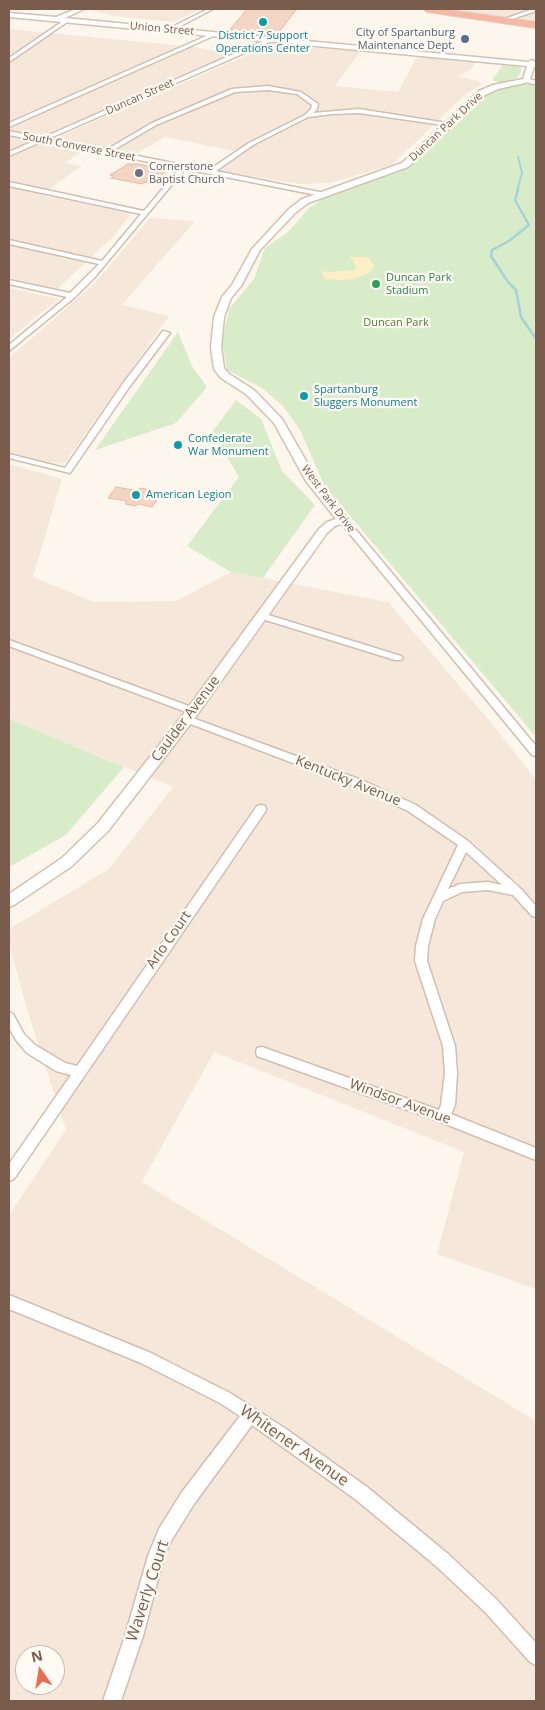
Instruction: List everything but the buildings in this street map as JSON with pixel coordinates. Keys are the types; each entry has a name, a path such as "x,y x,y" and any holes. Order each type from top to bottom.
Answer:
{"highway":[{"path":"427,9 536,24"}],"street":[{"path":"56,19 81,9"},
{"path":"169,30 211,9"},
{"path":"504,20 536,9"},
{"name":"Union Street","path":"9,15 534,63"},
{"path":"9,60 68,20"},
{"path":"9,124 216,34"},
{"name":"Duncan Street","path":"9,154 270,40"},
{"path":"534,63 526,80 536,83"},
{"name":"Duncan Park Drive","path":"322,194 406,166 472,100 486,90 526,80"},
{"path":"107,152 154,124 234,90 259,88 292,91 309,98 316,106 341,111 382,113 450,124"},
{"path":"308,116 316,106"},
{"path":"210,172 251,144 308,116 341,111"},
{"name":"South Converse Street","path":"9,133 322,194"},
{"path":"9,349 72,296 104,263 184,167"},
{"path":"9,184 146,213"},
{"path":"297,189 304,193 306,201"},
{"name":"South Converse Street","path":"297,189 334,189"},
{"name":"West Park Drive","path":"322,194 306,201 289,214 259,245 236,286 227,297 217,327 217,357 222,373 250,392 278,421 312,481 536,753"},
{"path":"9,242 104,263"},
{"path":"9,282 72,296"},
{"path":"9,468 12,457 67,471 127,384 166,333"},
{"name":"Caulder Avenue","path":"9,901 45,878 92,839 118,810 190,715 323,531 331,524 343,520"},
{"path":"262,616 398,658"},
{"path":"9,643 190,715"},
{"name":"Kentucky Avenue","path":"190,715 387,795 436,823 464,844 517,892 536,913"},
{"name":"Arlo Court","path":"9,1175 261,808"},
{"path":"444,1117 448,1105 451,1073 449,1046 422,961 425,932 438,898 464,844"},
{"path":"438,898 460,888 472,886 488,886 517,892"},
{"path":"9,1017 20,1037 31,1049 60,1067 78,1072"},
{"name":"Windsor Avenue","path":"262,1052 444,1117 536,1154"},
{"name":"Whitener Avenue","path":"9,1302 146,1358 199,1384 251,1414 360,1493 442,1560 491,1606 536,1656"},
{"name":"Waverly Court","path":"112,1701 134,1636 156,1556 165,1535 188,1498 251,1414"}],"shaded area":[{"path":"201,9 173,22 115,16 90,10"},
{"path":"450,9 536,9 536,22"},
{"path":"9,29 195,47 233,54 9,151"},
{"path":"271,45 361,51 335,86 398,92 417,57 476,62 470,70 458,76 483,83 466,94 392,165 330,183 300,184 220,171 243,153 165,137 136,154 53,139"},
{"path":"40,143 81,152 65,163 82,166 40,195 131,213 114,236 57,289 9,278 9,157"},
{"path":"150,218 195,221 122,305 169,316 64,464 36,460 9,453 9,358 95,283"},
{"path":"9,288 59,299 9,339"},
{"path":"9,464 62,479 33,577 94,602 176,601 231,572 388,602 494,726 536,780 536,1289 437,1254 464,1152 214,1052 142,1182 536,1421 536,1701 9,1701 9,1215 66,1130 29,1016 9,944 9,929 109,869 173,787 9,719"}],"green space":[{"path":"503,65 522,68 520,74 517,78 500,83 492,80"},
{"name":"Duncan Park","path":"536,85 536,737 324,485 300,430 283,406 262,388 227,370 222,343 229,309 254,279 265,248 288,232 309,208 327,196 400,172 421,158 485,94 504,86"},
{"path":"178,332 192,366 207,387 176,423 95,450"},
{"path":"236,400 261,419 282,471 315,505 263,578 231,572 187,546 239,477 212,432"},
{"path":"9,719 124,767 66,835 9,867"}],"sand":[{"path":"349,257 368,257 374,267 369,273 354,279 324,279 322,271 356,270 353,260"}],"waterway":[{"path":"517,191 522,173 518,157"},
{"path":"518,190 515,200 529,225 509,241 492,250 491,256 508,282 516,290 521,317 536,339"}],"place":[{"name":"District 7 Support Operations Center","path":"263,22"},
{"name":"City of Spartanburg Maintenance Dept.","path":"465,39"},
{"name":"Cornerstone Baptist Church","path":"139,173"},
{"name":"Duncan Park Stadium","path":"376,284"},
{"name":"Spartanburg Sluggers Monument","path":"304,396"},
{"name":"Confederate War Monument","path":"178,445"},
{"name":"American Legion","path":"136,495"}]}
